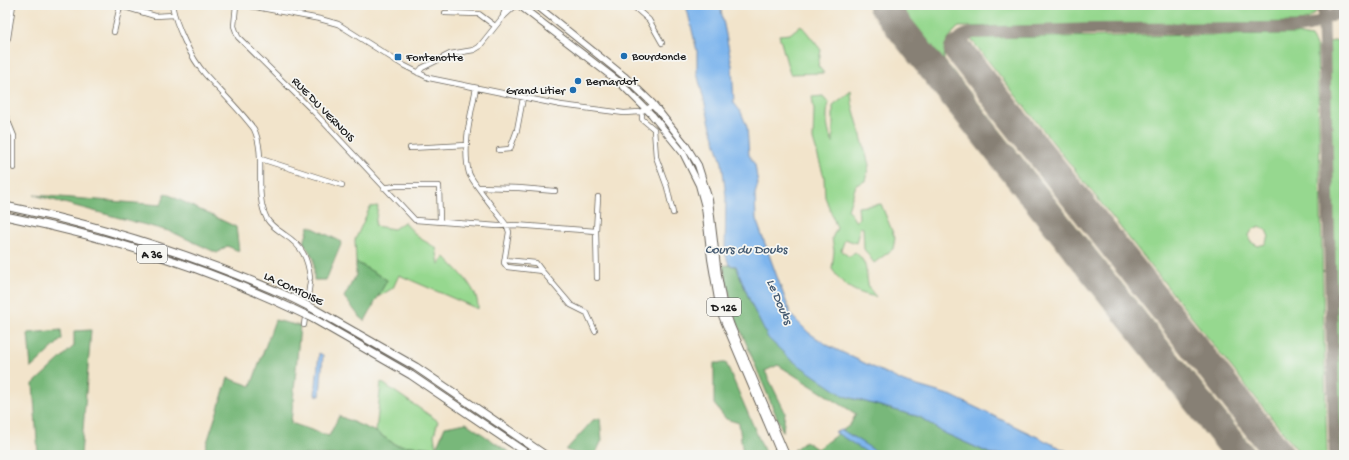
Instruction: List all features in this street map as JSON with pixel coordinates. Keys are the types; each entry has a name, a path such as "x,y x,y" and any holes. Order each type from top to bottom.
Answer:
{"highway":[{"name":"LA COMTOISE","path":"5,206 104,230 170,250 237,274 292,298 364,336 421,371 544,455"},
{"name":"LA COMTOISE","path":"5,216 102,239 150,253 234,283 294,309 411,376 529,455"}],"main road":[{"name":"D 126","path":"519,5 619,82 646,108 683,152 699,185 705,207 714,283 720,311 781,455"},
{"name":"D 126","path":"536,5 624,76 653,104 690,151 704,178 709,200 723,303 731,326 786,455"}],"street":[{"path":"8,38 13,5"},
{"path":"114,32 119,5 155,16 174,15"},
{"path":"172,5 174,15 193,56 204,72 254,129 259,139 261,159 261,191 267,218 272,226 291,239 301,249 308,262 310,280 304,325"},
{"name":"RUE DU VERNOIS","path":"236,5 234,26 238,37 313,111 415,220 440,221"},
{"path":"245,5 320,19 338,24 418,73 429,78 561,105 652,115"},
{"path":"502,18 507,5"},
{"path":"418,73 422,68 450,54 474,50 479,47 502,18 516,5"},
{"path":"632,5 649,20 662,43"},
{"path":"445,13 479,14 496,26"},
{"path":"476,88 469,120 467,145 469,174 507,226 509,232 505,260 536,263 571,305 587,313 595,331"},
{"path":"499,150 510,150 517,130 523,98"},
{"path":"624,113 640,112 652,106 673,128"},
{"path":"5,114 14,136 14,168"},
{"path":"642,115 642,119 654,129 656,157 667,187 673,213"},
{"path":"410,148 467,145"},
{"path":"261,159 342,185"},
{"path":"384,188 395,186 439,186 440,221 596,231"},
{"path":"478,187 555,191"},
{"path":"597,278 596,231 598,197"}],"green space":[{"path":"890,5 1316,5 1316,12 1308,19 1296,22 959,27 952,33 944,55 944,60 1258,455 1249,455"},
{"path":"801,25 821,50 818,66 824,73 790,74 779,35 790,34"},
{"path":"1296,34 1311,37 1317,47 1327,455 1301,455 970,38","holes":["1260,226 1266,230 1269,237 1265,244 1258,246 1251,242 1249,235 1253,229"]},
{"path":"1344,39 1344,455 1341,455 1328,68 1329,42"},
{"path":"851,91 852,103 869,165 865,181 856,185 848,210 856,222 859,218 858,207 881,204 895,238 893,249 874,263 864,249 863,228 860,227 856,243 845,239 841,250 849,257 855,252 862,260 865,266 869,287 876,297 856,291 846,285 832,269 834,251 832,238 837,228 825,197 824,177 813,139 814,110 812,97 823,96 829,103 827,123 829,134 833,143 833,105"},
{"path":"165,193 236,227 239,251 227,246 217,253 172,232 34,195 161,205"},
{"path":"378,206 375,226 394,229 404,222 418,237 436,248 439,264 445,257 467,281 475,294 478,309 399,275 393,288 378,297 387,280 356,262 355,240 370,207"},
{"path":"309,226 342,242 326,280 314,280 314,259 304,243"},
{"path":"356,262 387,280 365,321 359,316 344,297 356,275"},
{"path":"723,265 736,266 752,306 844,396 920,417 942,432 993,455 795,455 794,450 805,441 817,449 850,425 856,414 778,365 765,371 785,412 783,432 734,314"},
{"path":"275,320 300,326 291,423 329,436 339,416 376,432 396,445 436,448 445,427 466,423 513,455 203,455 228,378 251,386"},
{"path":"61,330 62,339 31,368 28,333"},
{"path":"91,330 81,455 38,455 33,384 74,346 74,331"},
{"path":"714,363 726,363 766,455 743,455 739,423 726,419 714,404"},
{"path":"381,382 438,421 434,435 436,448 396,445 376,432"},
{"path":"600,418 602,440 595,455 581,455 566,450 593,420"}],"water":[{"name":"Cours du Doubs","path":"686,5 720,5 732,65 734,103 741,112 747,127 749,155 755,165 758,184 755,194 756,219 791,315 809,333 829,346 904,382 952,396 1075,455 993,455 942,432 920,417 844,396 790,359 768,338 752,306 736,266 729,265 725,253 726,197 722,163 711,128 697,73 697,51"},
{"path":"319,353 323,355 320,396 315,395"},
{"path":"842,430 882,455 871,455 835,432"}],"taxiway":[{"path":"1323,5 1335,455"},
{"path":"958,50 956,47 960,38 974,33 1093,29 1296,28 1309,26 1344,10 1343,5"}],"runway":[{"path":"882,5 1240,455"},
{"path":"958,50 1280,455"}],"place":[{"name":"Bourdoncle","path":"624,56"},
{"name":"Fontenotte","path":"398,57"},
{"name":"Bernardot","path":"578,81"},
{"name":"Grand Litier","path":"573,90"}],"water label":[{"name":"Le Doubs","path":"781,301"}]}
